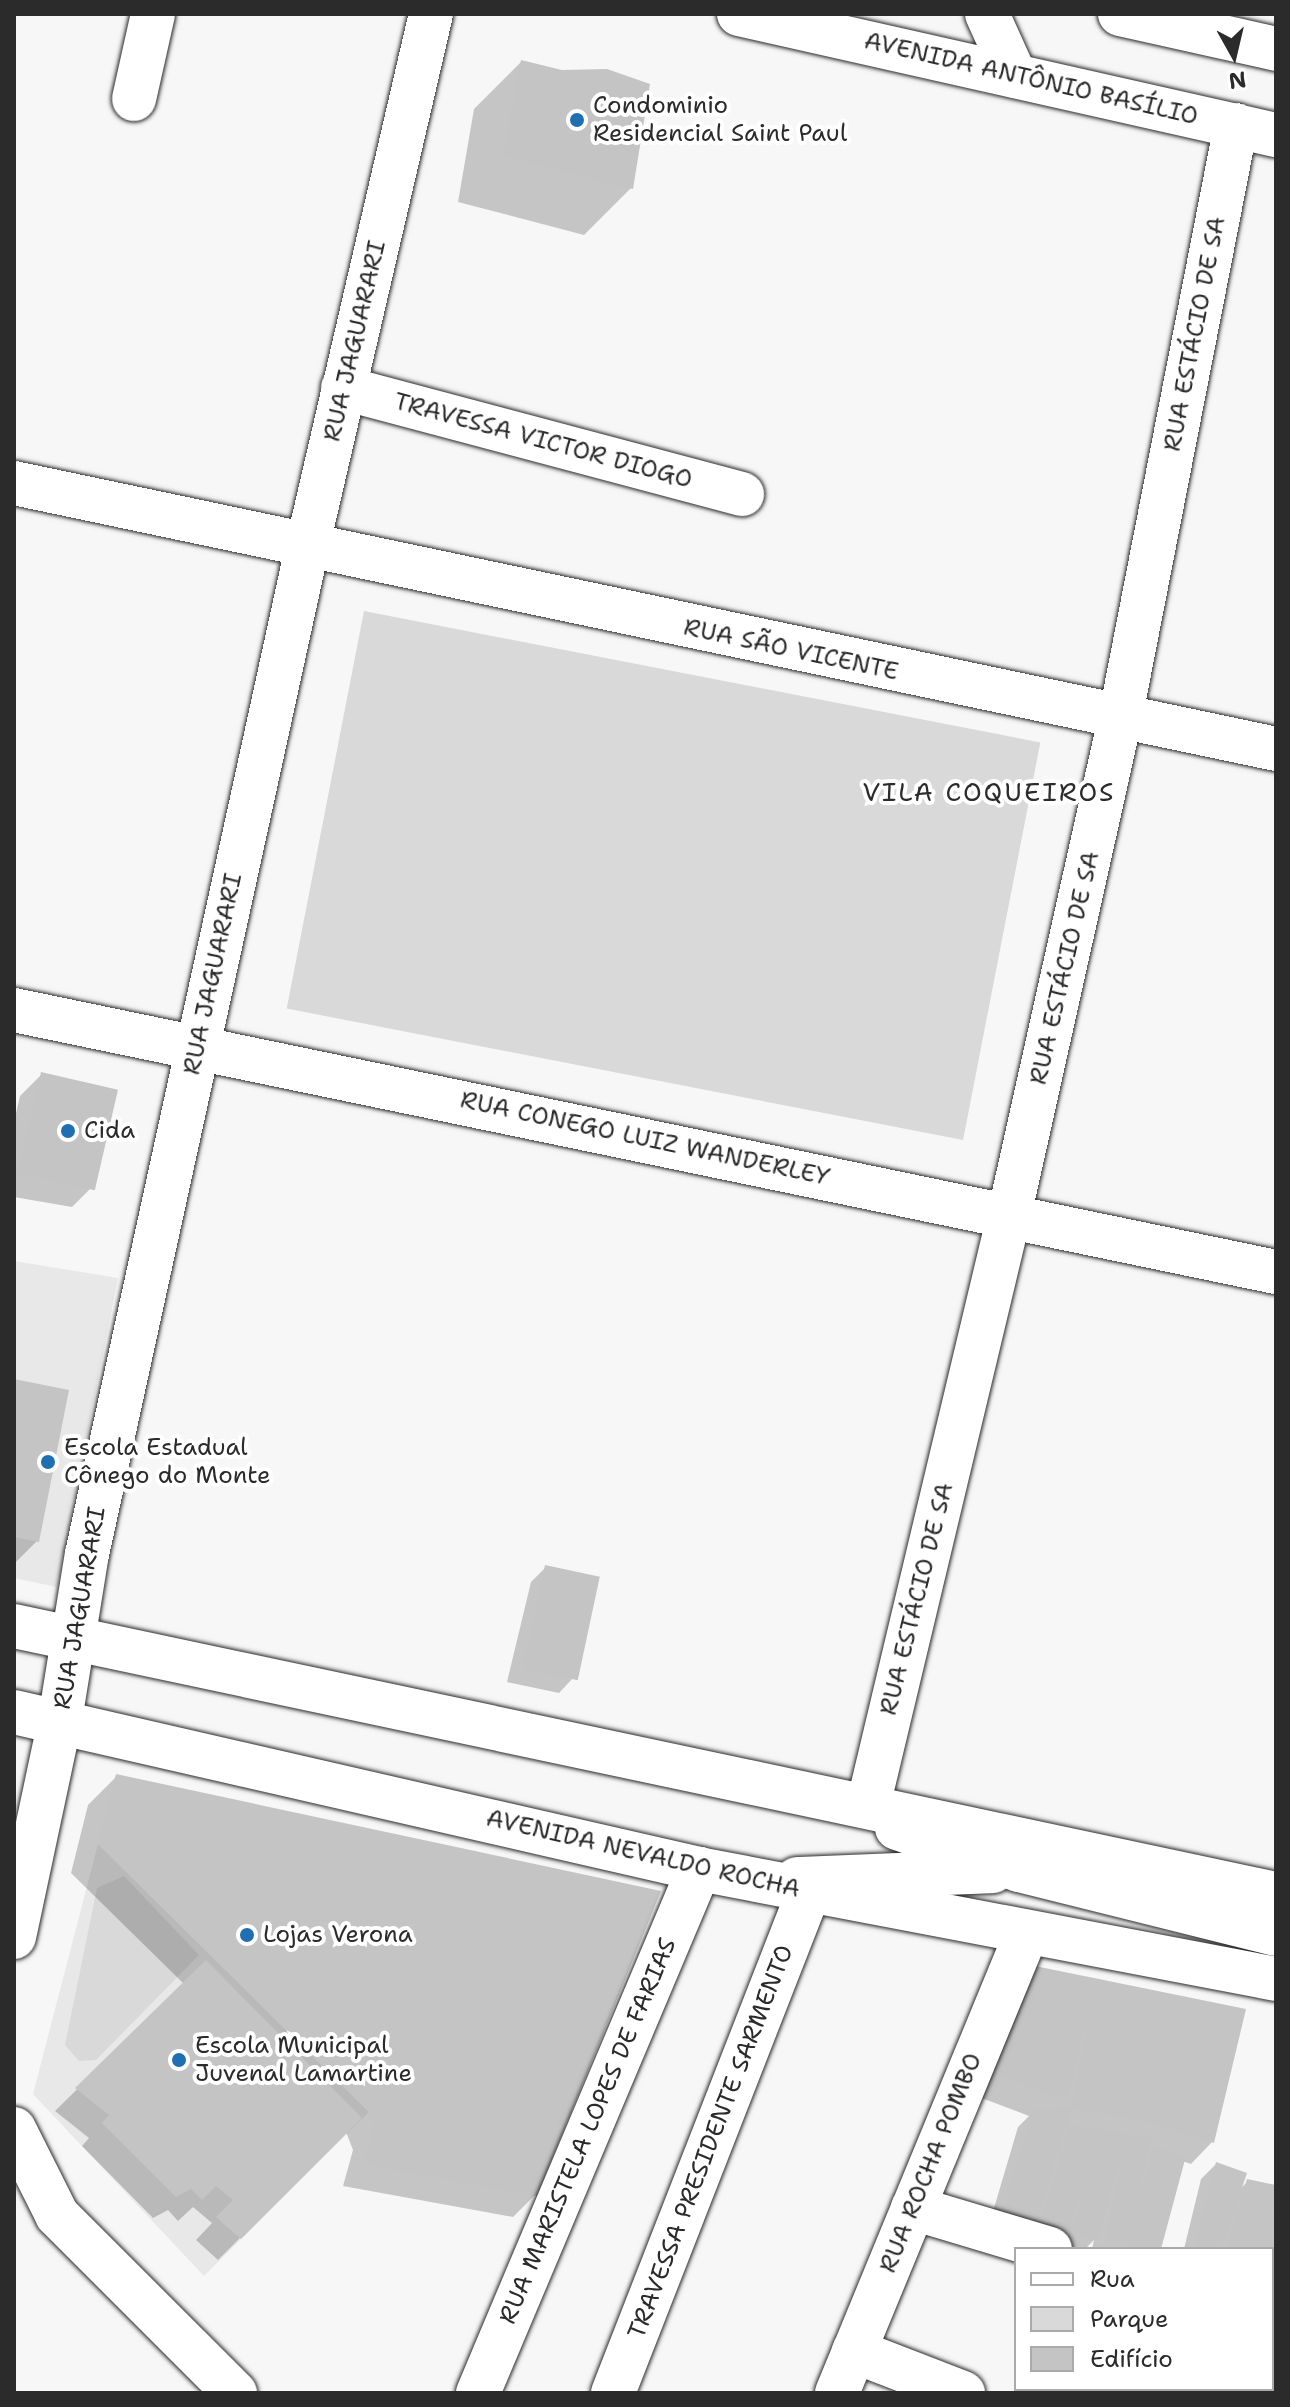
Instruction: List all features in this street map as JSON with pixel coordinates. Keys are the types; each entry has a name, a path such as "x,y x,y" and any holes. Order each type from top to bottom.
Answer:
{"main road":[{"path":"134,99 153,14"},
{"name":"RUA JAGUARARI","path":"14,1937 60,1720 73,1637 198,1046 343,388 431,14"},
{"name":"AVENIDA ANTÔNIO BASÍLIO","path":"739,14 1256,130"},
{"path":"987,14 1015,76"},
{"path":"1120,14 1276,49"},
{"name":"RUA ESTÁCIO DE SA","path":"868,1806 1009,1216 1256,130"},
{"name":"TRAVESSA VICTOR DIOGO","path":"343,388 742,494"},
{"name":"RUA SÃO VICENTE","path":"14,483 307,548 1276,749"},
{"name":"RUA CONEGO LUIZ WANDERLEY","path":"14,1010 1276,1272"},
{"path":"14,1626 1276,1894"},
{"name":"AVENIDA NEVALDO ROCHA","path":"14,1712 60,1720 699,1869 1026,1934 1276,1979"},
{"path":"777,1787 1019,1870 1276,1934"},
{"name":"RUA MARISTELA LOPES DE FARIAS","path":"478,2393 699,1869"},
{"path":"757,1880 1019,1870"},
{"name":"TRAVESSA PRESIDENTE SARMENTO","path":"613,2393 809,1891"},
{"name":"RUA ROCHA POMBO","path":"837,2393 1026,1934"},
{"path":"14,2129 57,2215 235,2393"},
{"path":"14,2207 57,2215"},
{"path":"913,2208 1043,2247"},
{"path":"854,2351 963,2393"}],"shaded area":[{"name":"Escola Estadual Cônego do Monte","path":"14,1261 118,1278 57,1587 14,1578"},
{"name":"Escola Municipal Juvenal Lamartine","path":"98,1844 369,2112 204,2276 33,2094"}],"green space":[{"path":"364,611 1040,742 963,1140 287,1009"},
{"path":"124,1876 199,1955 96,2060 79,2061 65,2045 97,1888"}],"building":[{"name":"Condominio Residencial Saint Paul","path":"521,60 562,70 607,69 650,84 633,189 503,156"},
{"name":"Cida","path":"41,1072 118,1090 95,1190 18,1172"},
{"path":"14,1379 69,1390 39,1542 14,1537"},
{"path":"545,1565 600,1577 578,1680 523,1669"},
{"path":"116,1774 661,1891 537,2196 364,2164 374,2127 369,2112 98,1844"},
{"path":"206,1960 362,2118 241,2239 216,2217 233,2200 216,2186 202,2200 191,2189 176,2197 102,2123 109,2115 75,2088"},
{"path":"1030,1965 1246,2009 1214,2143 1158,2124 1072,2108 1092,1997 1067,2100 1000,2075"},
{"path":"1072,2108 1036,2221 1003,2210 1032,2110"},
{"path":"1071,2124 1151,2139 1130,2227 1154,2146 1186,2156 1162,2247 1104,2244 1126,2145 1097,2240 1072,2232 1094,2156 1069,2231 1039,2222"},
{"path":"1216,2162 1247,2173 1222,2247 1195,2247"},
{"path":"1247,2179 1276,2185 1268,2229 1276,2210 1276,2291 1274,2247 1226,2247"}],"place":[{"name":"Condominio Residencial Saint Paul","path":"577,120"},
{"name":"Cida","path":"68,1131"},
{"name":"Escola Estadual Cônego do Monte","path":"48,1462"},
{"name":"Lojas Verona","path":"247,1935"},
{"name":"Escola Municipal Juvenal Lamartine","path":"179,2060"}],"district":[{"name":"VILA COQUEIROS","path":"989,792"}]}
